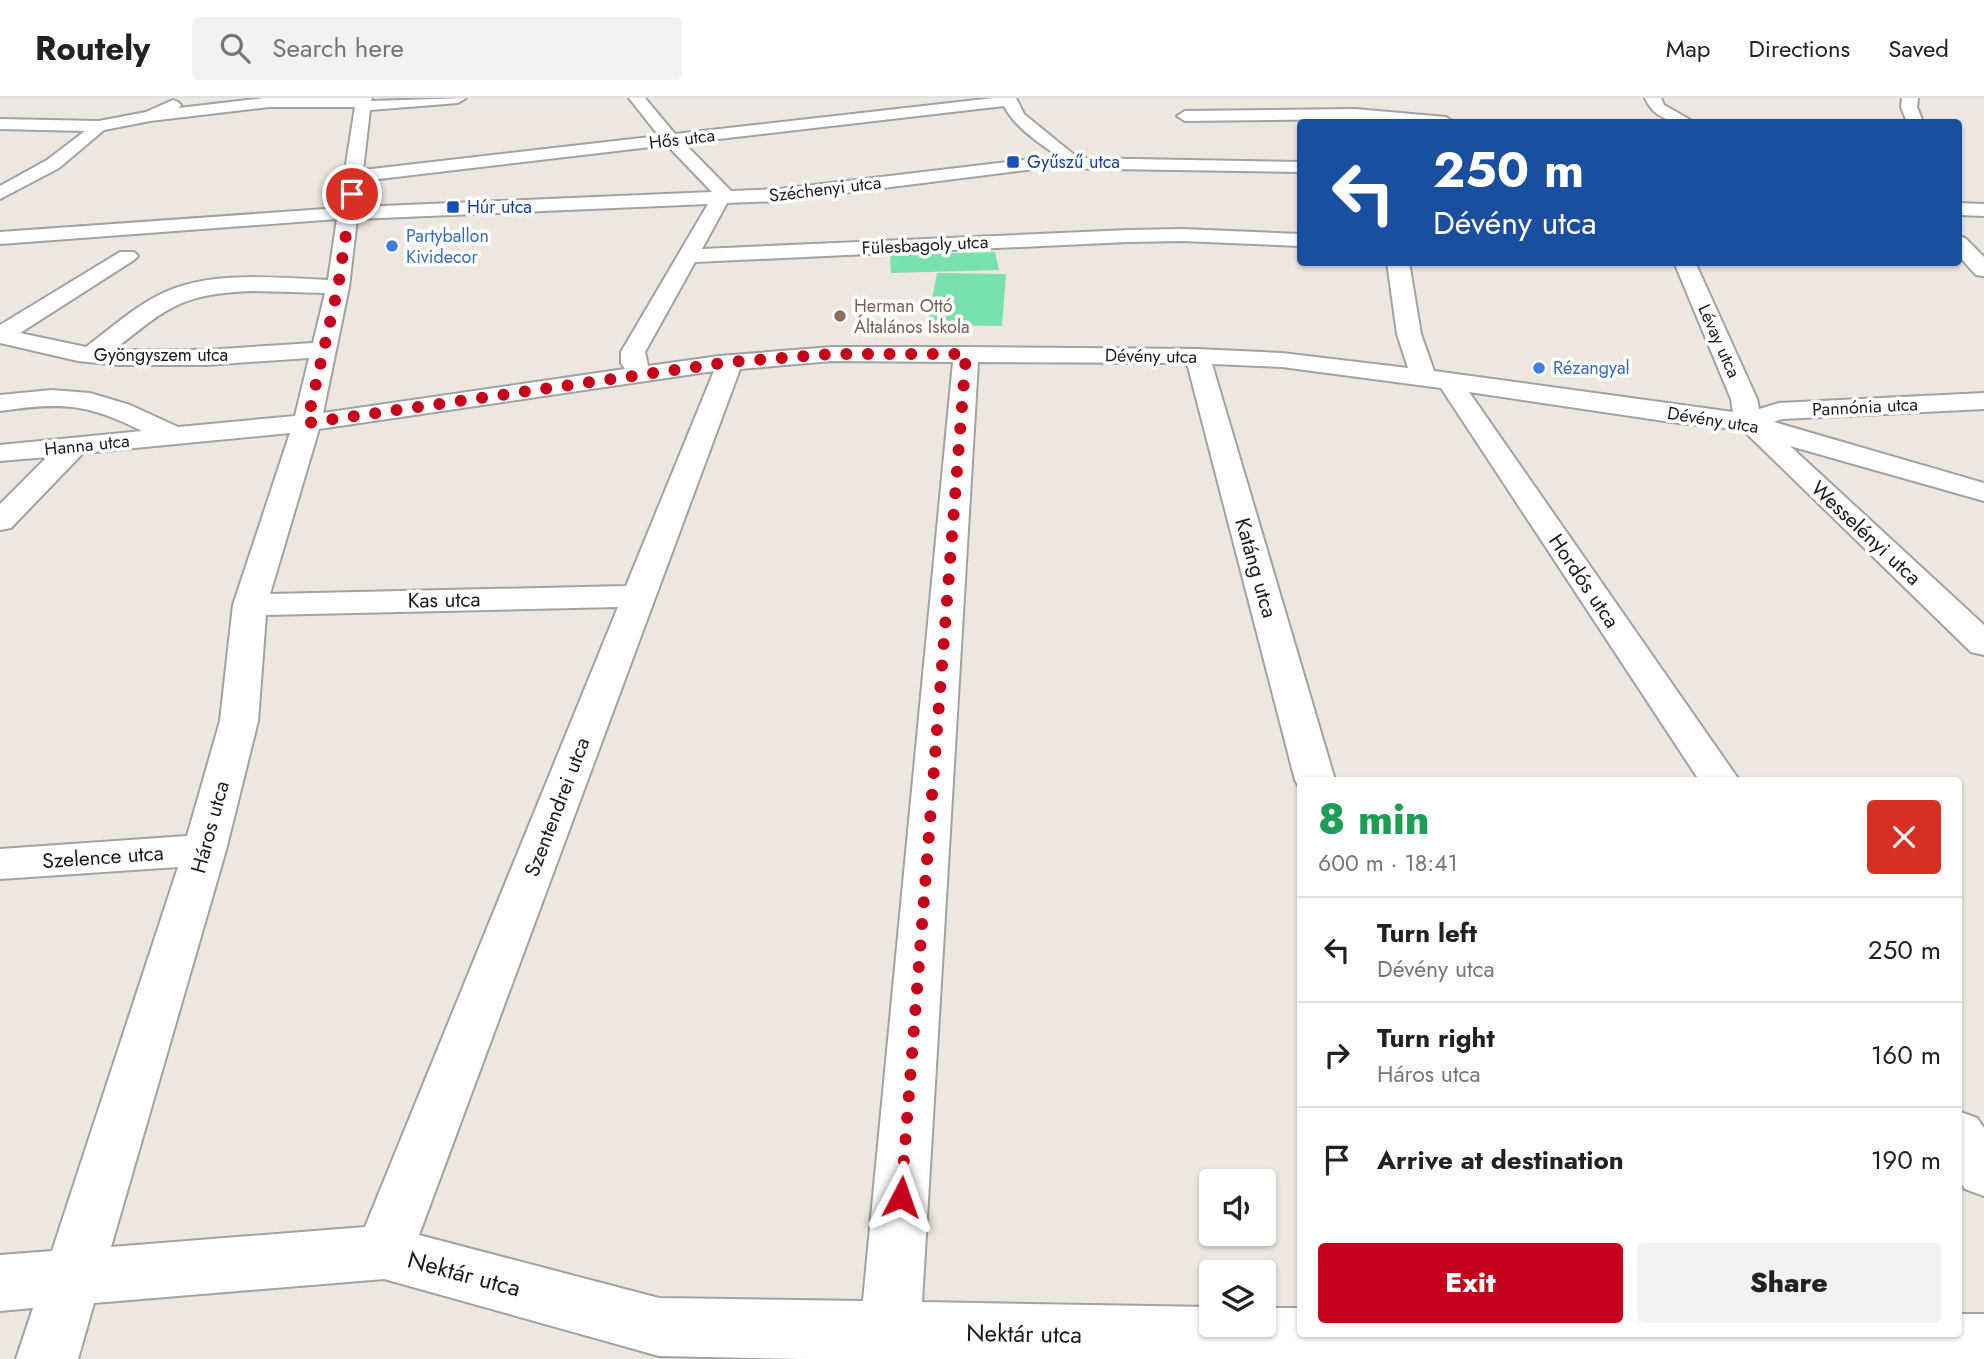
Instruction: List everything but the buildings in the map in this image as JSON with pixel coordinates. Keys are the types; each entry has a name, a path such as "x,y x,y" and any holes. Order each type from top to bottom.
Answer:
{"street":[{"path":"150,116 190,98"},
{"path":"0,124 99,126 150,116 269,102 458,98"},
{"path":"637,98 671,140 722,192 633,352 633,363 642,375"},
{"path":"1341,114 1359,98"},
{"path":"1910,98 1909,107 1914,119"},
{"path":"1649,99 1663,111 1680,119"},
{"path":"1008,100 1017,116 1067,155 1073,163"},
{"name":"Hős utca","path":"355,176 1008,100"},
{"name":"Háros utca","path":"47,1359 205,850 239,721 250,605 307,423 324,350 350,213 363,102"},
{"path":"22,124 58,108"},
{"path":"1185,117 1341,114 1407,119"},
{"path":"0,193 52,166 82,144 99,126"},
{"name":"Széchenyi utca","path":"350,213 780,195 1020,165 1073,163 1297,167"},
{"path":"1962,209 1984,210"},
{"path":"0,239 350,213"},
{"name":"Fülesbagoly utca","path":"687,256 1128,236 1182,235 1297,240"},
{"path":"1962,246 1984,270"},
{"path":"0,336 127,256"},
{"name":"Hordós utca","path":"1399,266 1409,334 1436,379 1717,777"},
{"name":"Lévay utca","path":"1687,266 1744,399 1748,422"},
{"path":"91,355 171,298 186,293 234,286 338,287"},
{"name":"Gyöngyszem utca","path":"0,336 91,355 179,358 324,350"},
{"name":"Dévény utca","path":"307,423 730,362 832,354 1196,356 1282,360 1436,379 1671,414 1748,422 1796,439 1984,492"},
{"path":"890,1333 966,354"},
{"name":"Katáng utca","path":"1196,356 1314,777"},
{"name":"Szentendrei utca","path":"384,1252 730,362"},
{"path":"0,403 32,398 71,398 102,404 174,436"},
{"name":"Pannónia utca","path":"1748,422 1779,411 1984,401"},
{"name":"Wesselényi utca","path":"1748,422 1984,644"},
{"name":"Hanna utca","path":"0,453 307,423"},
{"path":"0,521 74,446"},
{"name":"Kas utca","path":"250,605 639,596"},
{"name":"Szelence utca","path":"0,864 205,850"},
{"path":"1962,1140 1984,1172"},
{"name":"Nektár utca","path":"0,1283 384,1252 659,1327 890,1333 1297,1336"},
{"name":"Nektár utca","path":"1470,1337 1797,1350 1984,1344"}],"green space":[{"path":"995,252 999,270 891,273 890,255"},
{"path":"937,273 1006,274 1002,326 927,325"}],"place":[{"name":"Gyűszű utca","path":"1013,162"},
{"name":"Húr utca","path":"453,207"},
{"name":"Partyballon Kividecor","path":"392,246"},
{"name":"Herman Ottó Általános Iskola","path":"840,316"},
{"name":"Rézangyal","path":"1539,368"}],"route":[{"path":"352,194 338,287 307,423 730,362 832,354 966,354 901,1197"}]}
